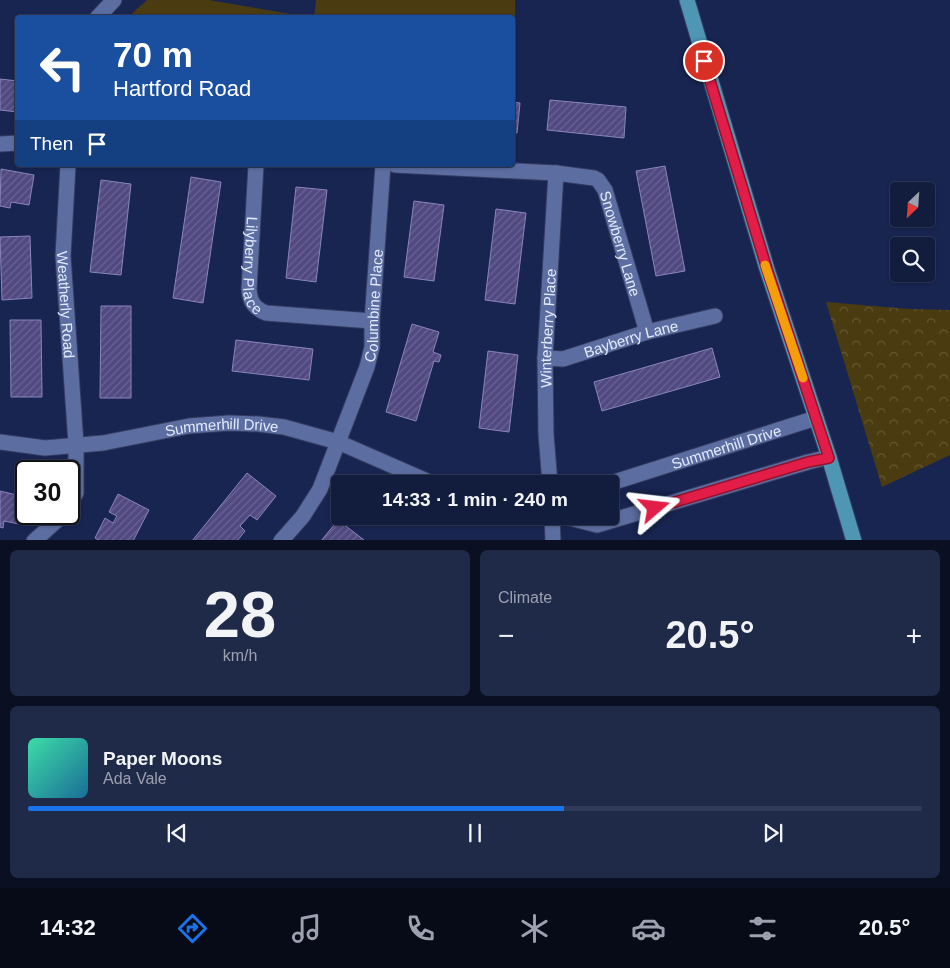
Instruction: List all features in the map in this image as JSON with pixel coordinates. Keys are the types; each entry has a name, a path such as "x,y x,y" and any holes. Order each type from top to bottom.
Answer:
{"main road":[{"path":"687,0 767,269 854,540"}],"street":[{"path":"100,15 114,0"},
{"path":"0,144 15,144"},
{"name":"Weatherly Road","path":"68,167 62,256 76,460"},
{"name":"Lilyberry Place","path":"256,167 249,289 249,298 253,305 266,313 372,321"},
{"name":"Columbine Place","path":"281,540 303,516 320,489 367,367 372,347 372,321 383,167"},
{"name":"Snowberry Lane","path":"435,167 556,173 594,178 602,185 647,332"},
{"name":"Winterberry Place","path":"549,475 546,434 545,358 556,173"},
{"name":"Bayberry Lane","path":"545,358 563,359 647,332 716,316"},
{"name":"Summerhill Drive","path":"619,481 816,418"},
{"name":"Summerhill Drive","path":"0,442 45,448 103,443 189,426 229,423 258,424 284,427 338,442 413,475"},
{"path":"619,518 798,465 829,458"},
{"path":"34,540 51,525"},
{"path":"552,525 553,540"}],"green space":[{"path":"147,0 209,0 297,15 130,15"},
{"path":"316,0 515,0 516,67 515,15 314,15"},
{"path":"826,302 909,309 950,310 950,455 882,487"}],"building":[{"path":"0,79 15,81 15,112 0,110"},
{"path":"550,100 626,107 624,138 547,130"},
{"path":"515,102 520,103 517,133 515,133"},
{"path":"665,166 685,271 656,276 636,171"},
{"path":"1,169 34,175 29,205 11,202 10,208 0,206"},
{"path":"191,177 221,182 203,303 173,298"},
{"path":"101,180 131,184 121,275 90,272"},
{"path":"296,187 327,190 316,282 286,278"},
{"path":"414,201 444,205 434,281 404,277"},
{"path":"496,209 526,213 515,304 485,300"},
{"path":"30,236 32,298 2,300 0,237"},
{"path":"101,306 131,306 131,398 100,398"},
{"path":"10,320 41,320 42,397 11,397"},
{"path":"412,324 439,332 433,352 441,355 439,362 434,361 416,421 386,412"},
{"path":"236,340 313,349 309,380 232,371"},
{"path":"712,348 720,377 602,411 594,382"},
{"path":"488,351 518,355 509,432 479,428"},
{"path":"247,473 276,496 257,520 250,515 240,526 245,531 238,540 193,540"},
{"path":"0,491 15,495 15,523 4,521 3,528 0,527"},
{"path":"118,494 149,510 134,540 98,540 95,538 105,518 113,523 117,516 109,512"},
{"path":"334,525 344,525 364,540 322,540"}],"slow traffic":[{"path":"765,265 803,378"}],"route":[{"path":"655,508 808,462 829,458 767,269 704,61"}]}
